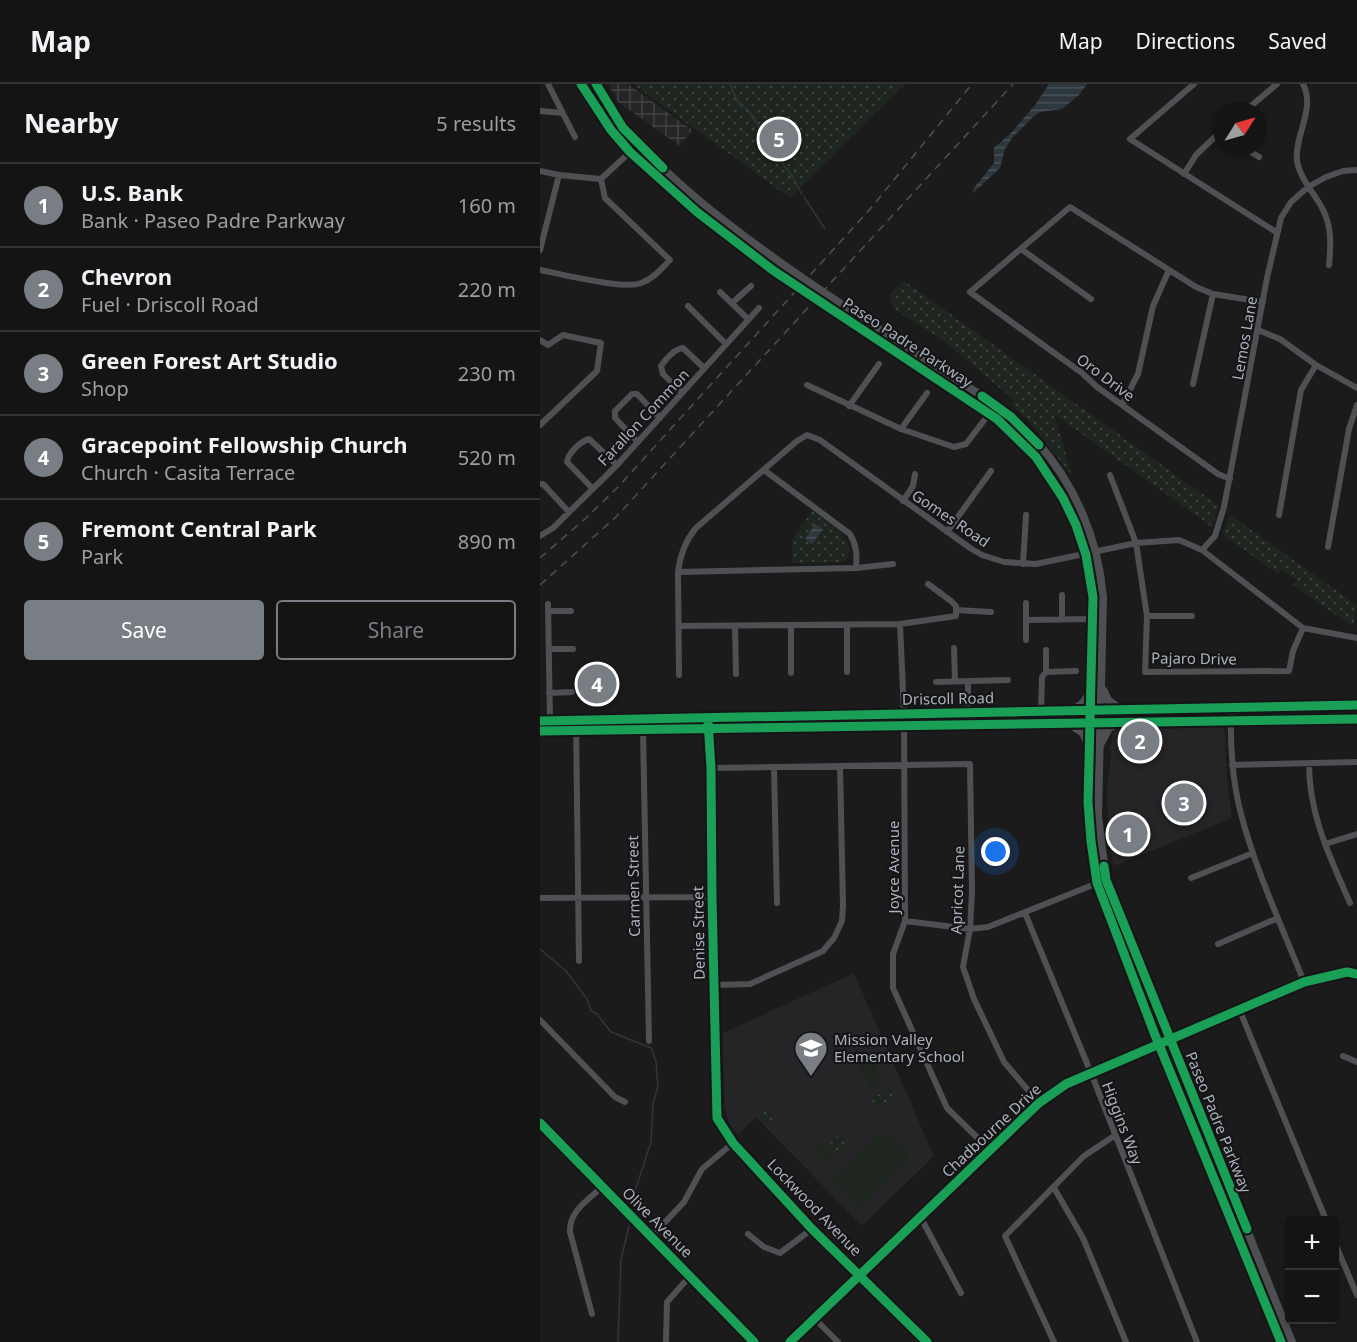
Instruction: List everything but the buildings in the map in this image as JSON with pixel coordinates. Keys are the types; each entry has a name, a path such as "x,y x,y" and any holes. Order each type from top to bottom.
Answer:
{"main road":[{"name":"Paseo Padre Parkway","path":"581,84 611,130 630,152 697,212 764,264 990,414 1024,444 1051,477 1072,514 1086,555 1092,584 1094,619 1092,690 1100,746 1098,816 1106,880 1292,1342"},
{"path":"588,84 602,107 623,128"},
{"name":"Paseo Padre Parkway","path":"596,84 623,128 675,179 754,244 996,406 1033,438 1052,461 1069,487 1085,519 1096,553 1104,603 1102,684 1096,711"},
{"path":"990,414 1002,416 1033,438"},
{"path":"1102,684 1108,700 1121,710"},
{"path":"1072,711 1086,700 1092,690"},
{"name":"Paseo Padre Parkway","path":"1096,722 1090,750 1088,802 1097,883 1159,1045 1281,1342"},
{"path":"1100,746 1109,728 1121,722"},
{"path":"1068,723 1083,733 1090,750"}],"street":[{"path":"548,84 575,137"},
{"path":"1194,84 1130,139 1276,232"},
{"path":"1256,102 1277,84"},
{"path":"1304,84 1307,91 1307,103 1298,161 1308,187 1322,207 1329,224 1331,240 1329,265"},
{"path":"540,111 562,113"},
{"path":"1184,174 1196,155 1213,139"},
{"path":"540,171 601,179 630,152"},
{"name":"Lemos Lane","path":"1202,550 1215,536 1230,479 1276,232 1281,218 1291,202 1308,187 1343,171 1357,170"},
{"path":"540,250 559,175"},
{"path":"540,270 639,285 654,277 670,260 605,198 601,179"},
{"path":"1091,299 1020,249 1070,207 1196,287 1213,294 1263,302"},
{"name":"Oro Drive","path":"1020,249 970,292 1082,373 1122,405 1218,474 1230,479"},
{"path":"1122,405 1138,374 1153,306 1169,270"},
{"path":"732,303 751,286"},
{"path":"720,292 748,319"},
{"path":"1193,384 1213,294"},
{"path":"688,306 726,344"},
{"name":"Farallon Common","path":"541,532 553,528 617,465 759,308"},
{"path":"1258,330 1280,339 1316,365 1357,388"},
{"path":"540,340 548,345 563,335 601,342 597,372 540,425"},
{"path":"682,393 662,372 661,366 664,362 675,351 683,348 704,368"},
{"path":"849,406 879,364"},
{"path":"1278,515 1301,390 1316,365"},
{"path":"807,385 901,429 954,447 966,444 990,414"},
{"path":"901,429 927,393"},
{"path":"638,442 615,418 615,411 632,394 637,394 660,418"},
{"path":"1328,547 1349,429 1357,405"},
{"name":"Gomes Road","path":"764,470 797,441 807,435 814,436 982,555 1004,562 1036,564 1136,543 1179,540 1202,550 1303,628 1357,638"},
{"path":"593,489 567,462 570,454 585,439 589,439 617,465"},
{"path":"679,675 678,572 688,537 764,470 850,534 857,554 855,568"},
{"path":"947,532 991,471"},
{"path":"903,501 913,486 915,474"},
{"name":"Pajaro Drive","path":"1110,475 1136,543 1147,616 1145,672 1289,671 1293,651 1303,628"},
{"path":"540,484 543,484 569,512"},
{"path":"1023,564 1026,515"},
{"path":"678,572 855,568 893,564"},
{"path":"679,626 900,624 957,616 951,601 928,584"},
{"path":"1062,595 1062,619"},
{"path":"1026,603 1026,640"},
{"path":"548,604 550,721"},
{"path":"956,610 991,612"},
{"path":"548,611 572,611"},
{"path":"1147,616 1192,616"},
{"path":"1026,620 1094,619"},
{"name":"Joyce Avenue","path":"900,624 904,714 905,921 893,954 893,988 947,1108 990,1150"},
{"path":"791,625 791,673"},
{"path":"847,625 847,672"},
{"path":"735,626 735,674"},
{"path":"954,648 955,681"},
{"path":"549,649 573,649"},
{"path":"1041,711 1046,650"},
{"path":"1046,672 1076,671"},
{"path":"936,682 1008,680"},
{"path":"968,681 968,713"},
{"path":"549,693 572,692"},
{"name":"Driscoll Road","path":"540,721 1357,705"},
{"path":"1230,708 1233,765 1240,812 1253,853 1304,982"},
{"name":"Denise Street","path":"708,717 711,768 717,1118 733,1143"},
{"name":"Driscoll Road","path":"540,731 1357,719"},
{"path":"576,720 579,961"},
{"name":"Carmen Street","path":"643,730 649,1041"},
{"path":"1233,765 1357,762"},
{"name":"Apricot Lane","path":"904,765 970,764 972,892 970,929 963,968 974,999 1004,1062 1039,1103"},
{"path":"1309,764 1309,788 1314,814 1350,903"},
{"path":"711,768 904,765"},
{"path":"714,986 750,984 823,951 834,938 842,921 843,905 840,766"},
{"path":"774,767 777,903"},
{"path":"1325,844 1357,834"},
{"path":"1191,878 1253,853"},
{"path":"905,921 970,929 988,927 1106,880"},
{"path":"540,898 712,897"},
{"name":"Higgins Way","path":"1025,913 1197,1342"},
{"path":"1218,944 1278,918"},
{"name":"Chadbourne Drive","path":"790,1342 1039,1103 1066,1084 1304,982 1347,972 1357,974"},
{"path":"1240,1011 1324,1216"},
{"path":"540,1020 615,1097 625,1102"},
{"path":"1343,1056 1357,1062"},
{"name":"Olive Avenue","path":"540,1123 754,1342"},
{"path":"1054,1342 1005,1236 1084,1156 1114,1136"},
{"path":"652,1236 684,1202 702,1169 733,1143"},
{"name":"Lockwood Avenue","path":"733,1143 812,1229 927,1342"},
{"path":"592,1314 569,1223 574,1212 602,1187"},
{"path":"1054,1188 1083,1238 1126,1342"},
{"path":"921,1218 961,1293"},
{"path":"748,1234 764,1247 780,1253 812,1229"},
{"path":"1339,1251 1357,1295"},
{"path":"666,1342 667,1302 690,1276"},
{"path":"815,1319 838,1342"}],"shaded area":[{"path":"608,84 628,84 692,130 680,146 618,102"},
{"path":"633,84 905,84 790,198"},
{"path":"1049,84 1087,84 1079,95 1062,109 1040,112 1033,117 1012,138 1005,149 1000,168 973,193 974,188 994,163 994,148 1012,132"},
{"path":"904,281 1219,506 1212,527 1054,414 1072,476 1029,421 1011,405 1014,400 944,341 894,309 889,295"},
{"path":"812,511 844,537 849,551 847,560 792,563 792,539"},
{"path":"1230,515 1357,605 1353,627 1293,585 1296,580 1281,569 1278,574 1222,534"},
{"path":"815,524 823,529 812,544 805,539"},
{"path":"1219,727 1225,732 1232,818 1114,866 1108,840 1107,784 1113,732 1116,730"},
{"name":"Mission Valley Elementary School","path":"854,973 934,1156 862,1226 756,1117 738,1135 729,1124 724,1105 723,1033"},
{"path":"872,1058 877,1070 863,1076 858,1064"},
{"path":"878,1071 883,1083 869,1089 864,1077"},
{"path":"891,1090 895,1099 875,1108 871,1098"},
{"path":"764,1110 776,1122 770,1128 758,1117"},
{"path":"883,1129 910,1156 859,1209 832,1182"},
{"path":"838,1136 848,1146 839,1155 829,1145"},
{"path":"821,1141 837,1157 829,1165 813,1149"}],"waterway":[{"path":"730,84 737,101 748,110 802,194"},
{"path":"804,197 825,229"},
{"path":"540,949 566,971 587,999 591,1011 597,1014 611,1032 651,1048 656,1062 658,1086 653,1104 651,1142 632,1200"},
{"path":"618,1342 621,1260 629,1226"}],"railway":[{"path":"540,558 618,487 871,208 972,84"},
{"path":"540,585 617,516 1013,84"}],"cycle path":[{"path":"581,84 611,130 630,152 697,212 774,271 997,419 1036,457 1063,498 1076,525 1086,555 1093,597 1088,802 1097,883 1155,1035 1281,1342"},
{"path":"596,84 623,128 663,168"},
{"path":"982,396 1011,417 1039,445"},
{"path":"540,721 1357,705"},
{"path":"540,731 1357,719"},
{"path":"708,721 711,768 717,1118 733,1143 812,1229 927,1342"},
{"path":"1104,866 1106,880 1247,1229"},
{"path":"790,1342 1039,1103 1066,1084 1304,982 1347,972 1357,974"},
{"path":"540,1123 754,1342"}],"place":[{"name":"Fremont Central Park","path":"779,139"},
{"name":"Gracepoint Fellowship Church","path":"597,684"},
{"name":"Chevron","path":"1140,741"},
{"name":"Green Forest Art Studio","path":"1184,803"},
{"name":"U.S. Bank","path":"1128,834"},
{"name":"Mission Valley Elementary School","path":"811,1077"}]}
